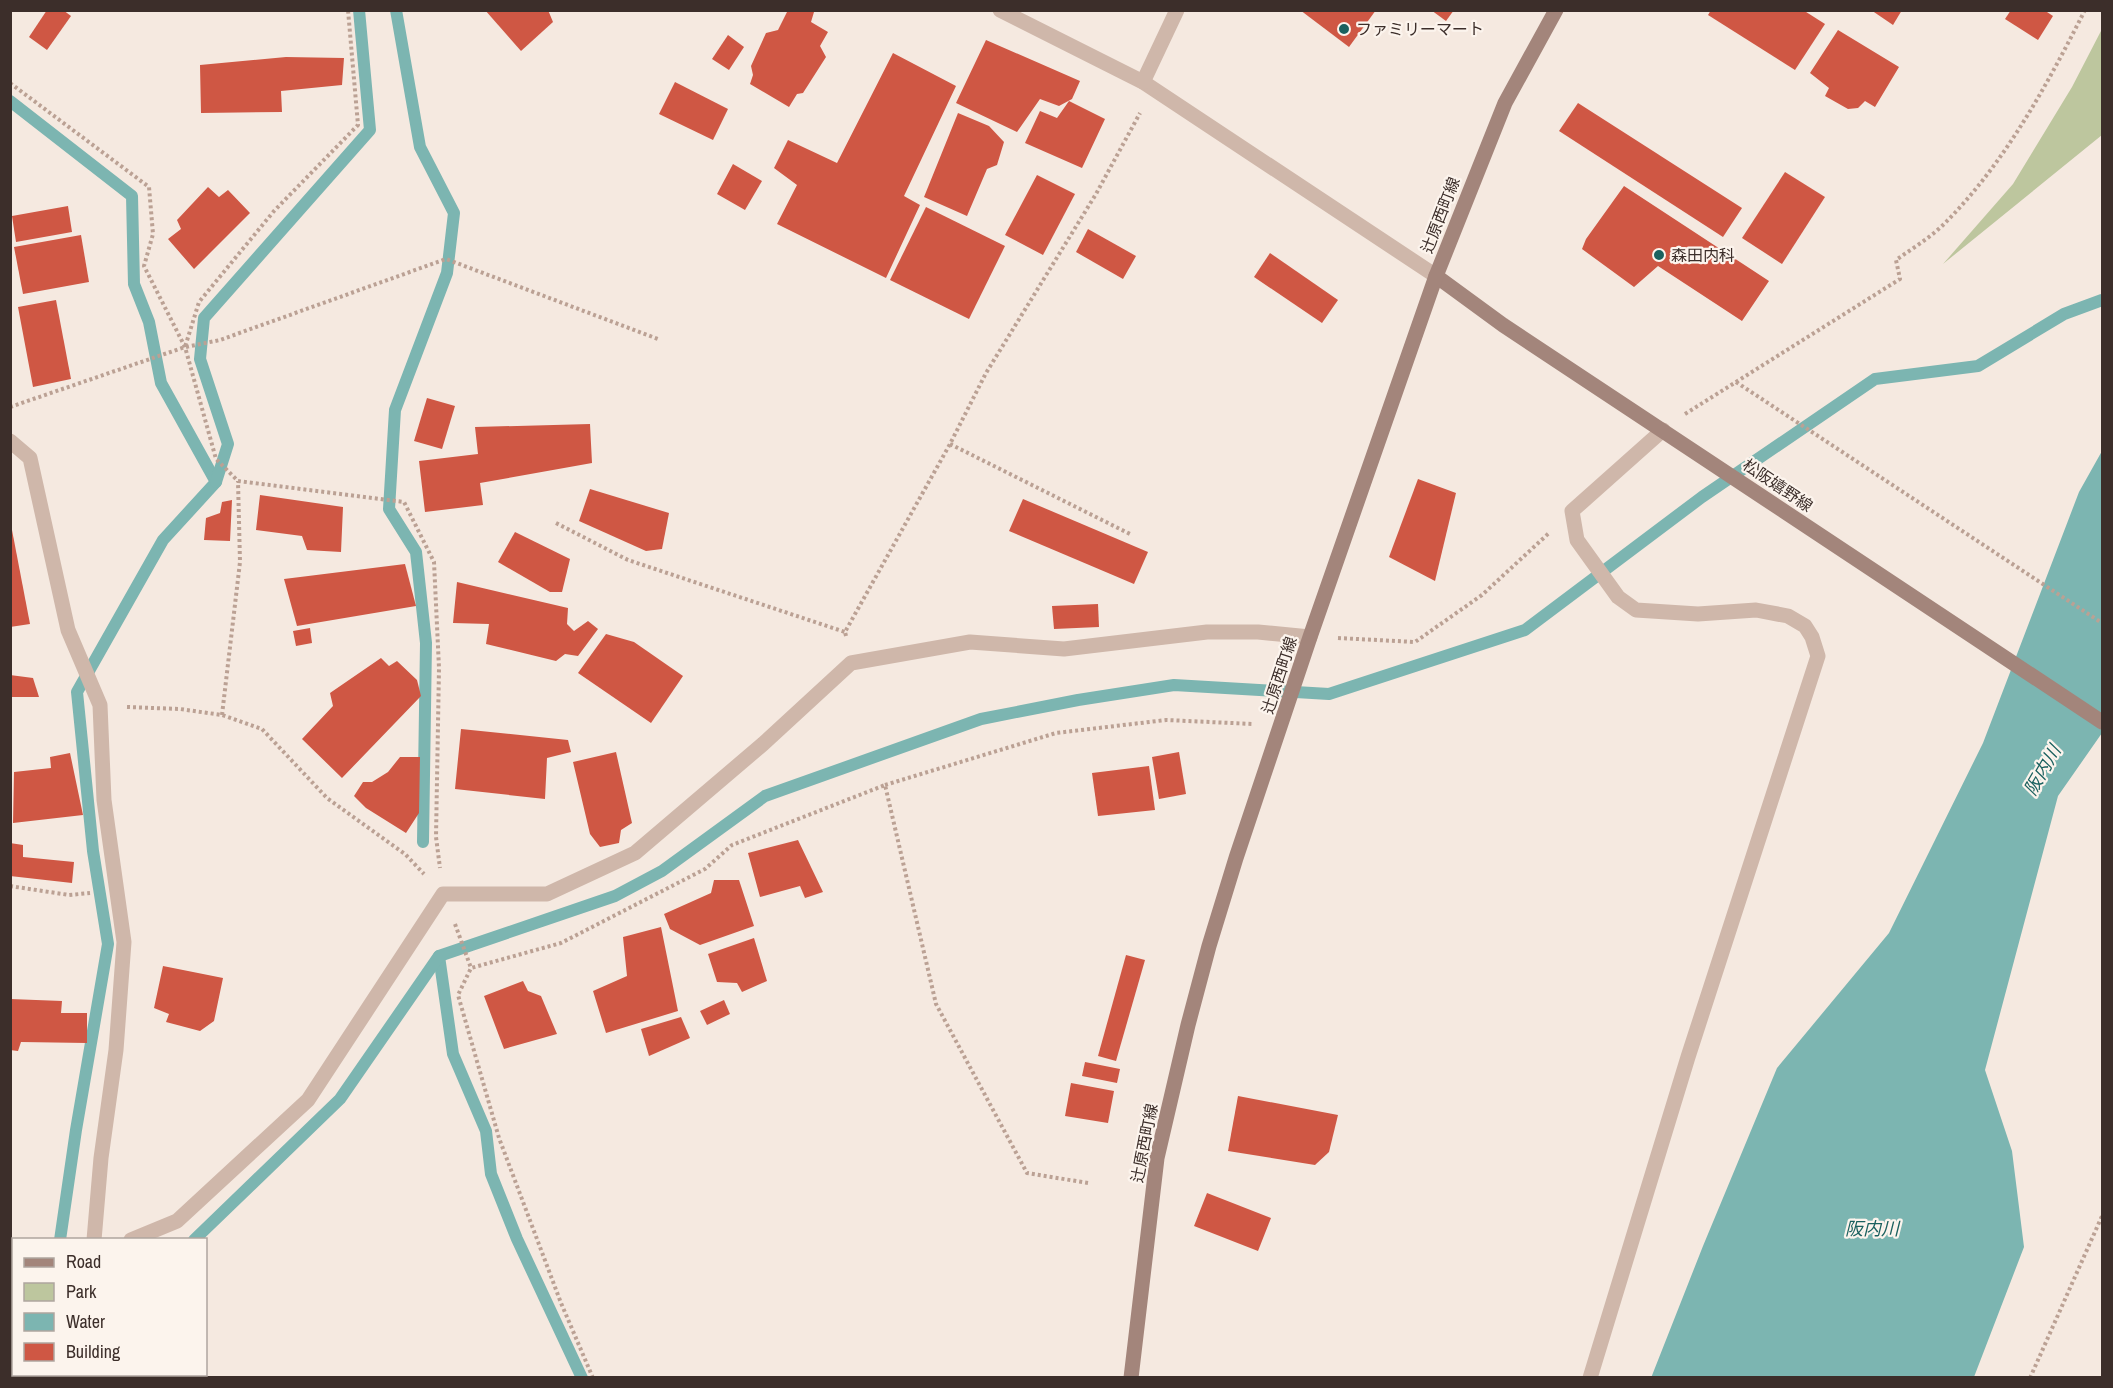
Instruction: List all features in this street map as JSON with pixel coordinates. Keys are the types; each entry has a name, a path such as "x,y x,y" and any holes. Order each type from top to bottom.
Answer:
{"main road":[{"name":"辻原西町線","path":"1131,1377 1157,1158 1188,1025 1236,858 1310,637 1436,276 1505,103 1556,10"},
{"name":"松阪嬉野線","path":"1436,276 1503,325 2103,722"}],"street":[{"path":"1000,10 1143,82 1436,276"},
{"path":"1143,82 1177,10"},
{"path":"1590,1377 1688,1057 1818,656 1812,637 1805,626 1788,616 1756,610 1698,614 1636,610 1618,597 1577,540 1572,511 1663,430"},
{"path":"10,441 30,458 68,630 99,703 104,800 124,942 116,1050 94,1238"},
{"path":"133,1238 177,1221 308,1100 443,894 547,894 634,854 764,744 851,663 970,642 1064,649 1207,632 1258,632 1310,637"}],"path":[{"path":"184,347 199,302 274,211 358,125 348,10"},
{"path":"1663,430 1900,279 1896,260 1946,223 1990,171 2029,113 2085,10"},
{"path":"10,83 149,187 153,234 144,266 184,347 216,459 238,481 404,502 434,562 439,668 436,837 443,894 470,967 458,995 499,1138 561,1303 593,1377"},
{"path":"851,663 845,632 950,444 986,373 1096,194 1136,119 1158,92"},
{"path":"10,407 184,347 220,339 446,259 658,339"},
{"path":"1736,382 2103,622"},
{"path":"950,444 1130,534"},
{"path":"222,715 240,562 238,481"},
{"path":"1310,637 1415,642 1482,595 1572,511"},
{"path":"556,524 628,560 845,632"},
{"path":"99,703 180,709 222,715 262,729 327,798 405,854 443,894"},
{"path":"470,967 561,943 705,869 732,845 885,785 1056,733 1166,720 1282,725"},
{"path":"885,785 936,1004 1027,1173 1088,1183"},
{"path":"10,886 73,895"},
{"path":"2030,1377 2103,1216"}],"green space":[{"path":"2102,29 2102,135 1943,264 2013,184 2072,87"}],"water":[{"name":"阪内川","path":"2102,451 2102,733 2058,796 1985,1070 2012,1151 2024,1247 1974,1377 1651,1378 1777,1068 1889,933 1983,743 2079,492"}],"building":[{"path":"47,10 63,10 71,16 47,50 29,37"},
{"path":"485,10 548,10 553,22 521,51"},
{"path":"788,10 814,12 811,22 828,32 820,46 826,57 803,93 797,94 789,107 750,84 753,75 751,66 766,33 778,30"},
{"name":"ファミリーマート","path":"1300,10 1376,10 1349,47"},
{"path":"1431,10 1454,10 1446,21"},
{"path":"1711,10 1803,10 1825,24 1795,70 1708,15"},
{"path":"1871,10 1902,10 1893,25"},
{"path":"2011,10 2044,10 2053,16 2038,40 2005,19"},
{"path":"1838,30 1899,67 1875,107 1865,101 1858,108 1848,109 1825,96 1829,88 1810,73"},
{"path":"728,35 744,47 729,70 712,59"},
{"path":"986,40 1080,81 1072,99 1059,106 1040,99 1017,132 956,103"},
{"path":"893,53 956,86 904,196 920,205 886,278 777,224 797,185 774,168 788,140 837,163"},
{"path":"286,57 344,58 342,85 281,91 282,112 201,113 200,65"},
{"path":"675,82 728,109 713,140 659,114"},
{"path":"1069,101 1105,119 1082,168 1025,143 1040,111 1057,118"},
{"path":"1578,103 1742,208 1723,237 1559,131"},
{"path":"958,113 989,126 1004,142 997,165 987,169 967,216 924,197"},
{"path":"733,164 762,181 745,210 717,194"},
{"path":"1785,172 1825,197 1782,264 1742,238"},
{"path":"1037,175 1075,194 1043,255 1005,235"},
{"name":"森田内科","path":"1624,186 1769,281 1742,321 1658,266 1634,287 1582,249 1586,239"},
{"path":"208,187 219,197 228,190 250,213 194,269 168,239 181,229 177,220"},
{"path":"68,206 72,232 16,242 12,216"},
{"path":"926,207 1005,246 969,319 890,280"},
{"path":"1088,229 1136,256 1123,279 1076,252"},
{"path":"81,235 89,282 23,294 14,247"},
{"path":"1270,253 1338,300 1322,323 1254,277"},
{"path":"56,300 71,379 33,387 18,307"},
{"path":"427,398 455,406 442,449 414,441"},
{"path":"590,424 592,463 480,483 483,505 425,512 419,461 478,454 475,427"},
{"path":"1418,479 1456,493 1435,581 1389,557"},
{"path":"590,489 669,513 662,549 646,551 579,521"},
{"path":"260,495 343,507 341,552 307,550 302,536 256,530"},
{"path":"1023,499 1148,552 1134,584 1009,531"},
{"path":"232,500 230,541 204,540 206,518 220,513 222,502"},
{"path":"12,530 30,624 10,627 10,531"},
{"path":"515,532 570,559 562,592 550,592 498,562"},
{"path":"405,564 416,606 297,626 284,579"},
{"path":"457,582 568,608 567,624 574,631 588,621 598,629 578,656 565,654 556,661 486,644 489,624 453,623"},
{"path":"1098,604 1099,627 1054,629 1052,606"},
{"path":"310,628 312,643 296,646 293,631"},
{"path":"606,634 634,642 683,676 651,723 578,673"},
{"path":"381,658 389,666 397,661 417,680 421,696 342,778 302,739 333,706 330,693"},
{"path":"10,675 33,678 39,697 10,697"},
{"path":"461,729 568,740 571,752 547,758 545,799 455,789"},
{"path":"616,752 632,823 621,830 619,843 600,847 590,834 573,762"},
{"path":"1179,752 1186,794 1159,799 1152,757"},
{"path":"70,753 83,815 13,823 14,772 51,768 50,757"},
{"path":"400,757 420,757 419,813 406,833 366,808 354,796 363,782 372,782 388,772"},
{"path":"1149,766 1155,810 1098,816 1092,773"},
{"path":"798,840 823,892 805,898 800,886 760,897 748,853"},
{"path":"10,843 23,845 23,857 74,862 72,883 10,876"},
{"path":"714,880 739,880 754,926 700,945 670,929 664,914 711,893"},
{"path":"661,927 678,1011 606,1033 593,991 627,976 623,937"},
{"path":"754,938 767,981 742,992 737,983 717,982 708,954"},
{"path":"1126,955 1145,960 1116,1061 1098,1056"},
{"path":"163,966 223,978 214,1021 200,1031 166,1022 169,1014 154,1008"},
{"path":"523,981 528,991 541,996 557,1034 504,1049 484,996"},
{"path":"10,999 62,1001 61,1013 87,1013 87,1043 21,1042 18,1051 10,1050"},
{"path":"724,1000 730,1014 707,1025 700,1011"},
{"path":"681,1017 690,1038 649,1056 641,1029"},
{"path":"1085,1062 1120,1069 1117,1083 1082,1076"},
{"path":"1071,1083 1114,1091 1108,1123 1065,1116"},
{"path":"1238,1096 1338,1115 1329,1152 1315,1165 1228,1151"},
{"path":"1207,1193 1271,1218 1258,1251 1194,1226"},
{"path":"131,1376 132,1378 116,1378"}],"waterway":[{"path":"216,482 228,444 200,359 204,318 370,130 359,10"},
{"path":"396,10 420,147 454,213 447,273 395,410 389,509 416,552 426,643 423,842"},
{"path":"10,101 132,196 134,284 149,322 161,383 216,482 163,540 77,692 93,851 108,944 60,1238"},
{"path":"196,1238 340,1099 439,956 615,896 662,871 765,796 981,719 1078,700 1174,685 1329,694 1525,630 1702,497 1875,379 1978,366 2064,314 2102,300"},
{"path":"439,956 453,1054 486,1131 491,1174 517,1239 582,1378"}],"place":[{"name":"ファミリーマート","path":"1344,29"},
{"name":"森田内科","path":"1659,255"}]}
